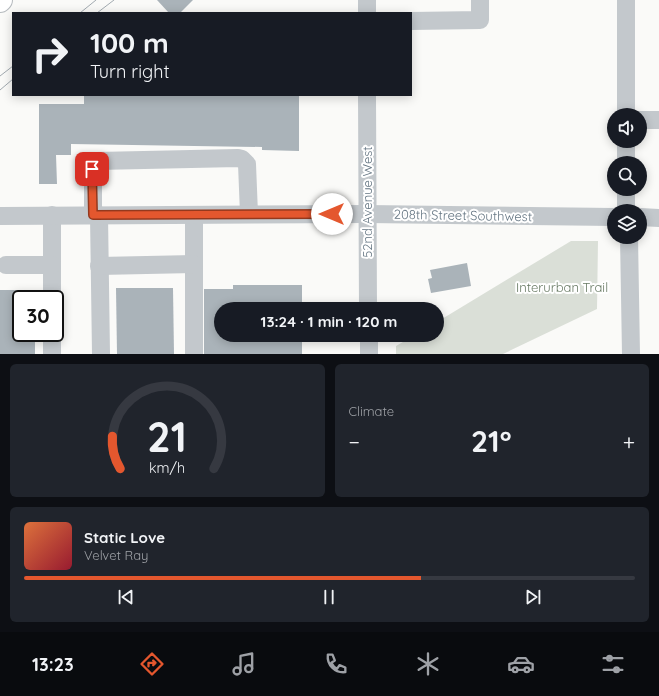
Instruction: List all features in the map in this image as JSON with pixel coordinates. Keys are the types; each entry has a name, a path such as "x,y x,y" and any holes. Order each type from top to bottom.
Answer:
{"street":[{"path":"367,0 367,12"},
{"path":"412,21 480,20 480,0"},
{"path":"626,0 626,108"},
{"name":"52nd Avenue West","path":"367,96 368,302"},
{"path":"647,120 659,120"},
{"path":"101,354 99,266 92,169 97,160 242,159 247,164 249,214"},
{"name":"208th Street Southwest","path":"0,216 367,214 607,217"},
{"path":"194,215 194,354"},
{"path":"52,216 52,290"},
{"path":"647,217 659,218"},
{"path":"629,244 631,354"},
{"path":"99,266 194,264"},
{"path":"6,265 52,265"},
{"path":"52,342 52,354"},
{"path":"369,342 369,354"}],"green space":[{"name":"Interurban Trail","path":"571,241 598,241 597,309 503,354 396,354 396,346 403,342 444,342 444,318"}],"building":[{"path":"157,0 193,0 181,12 168,12"},
{"path":"84,96 299,96 299,151 262,150 262,147 71,144 71,155 56,155 57,184 39,184 39,104 84,104"},
{"path":"467,263 471,286 431,293 428,279 432,278 430,270"},
{"path":"233,285 302,285 302,302 214,302 214,342 302,342 302,354 204,354 204,289 233,289"},
{"path":"116,288 173,288 174,354 117,354"},
{"path":"0,290 12,290 12,342 35,342 35,354 0,354"}],"tram line":[{"path":"81,12 96,0"},
{"path":"98,12 114,0"},
{"path":"0,76 12,67"},
{"path":"0,90 12,80"}],"route":[{"path":"92,169 93,215 332,214"}]}
